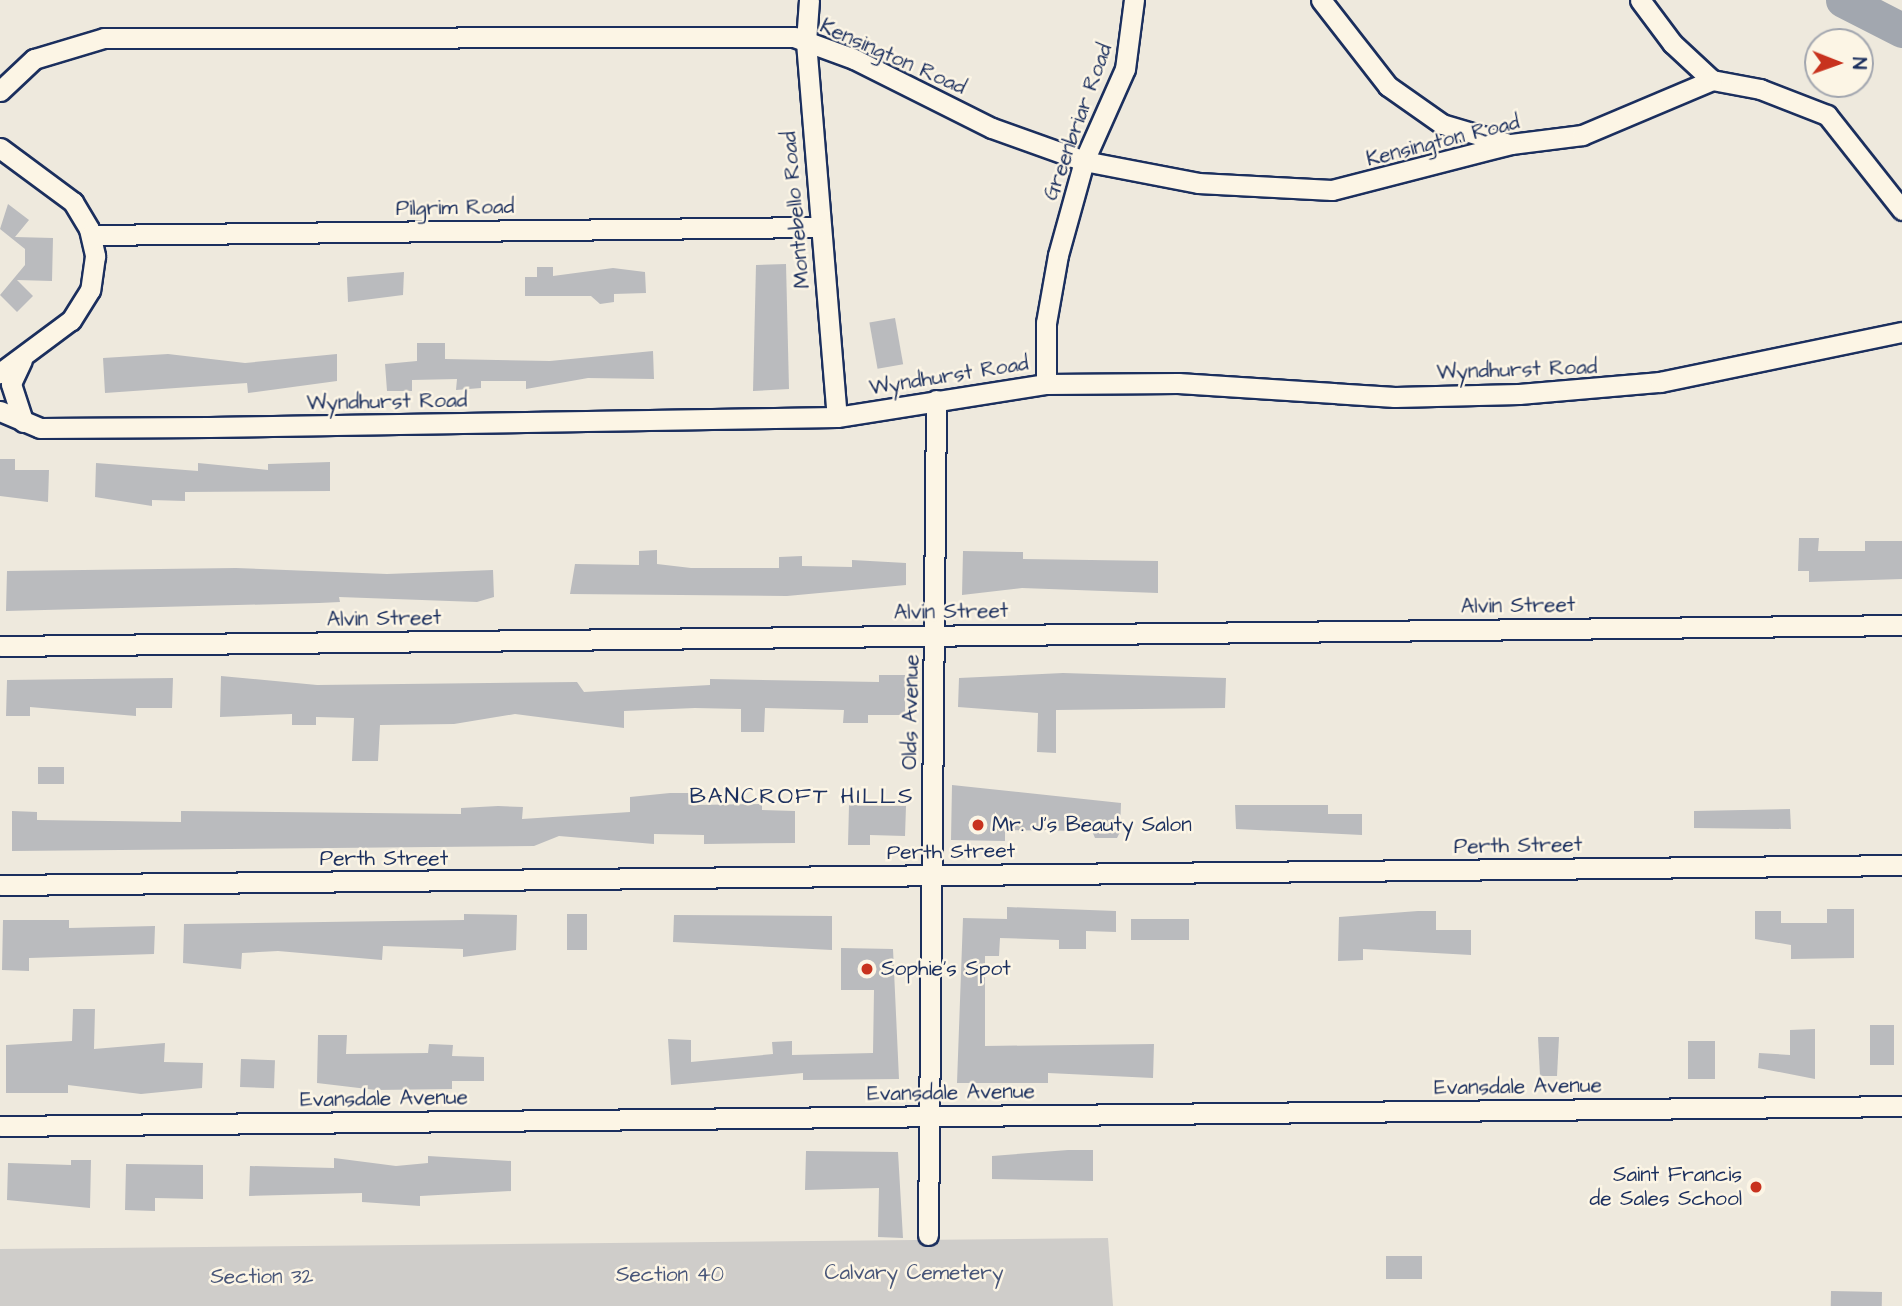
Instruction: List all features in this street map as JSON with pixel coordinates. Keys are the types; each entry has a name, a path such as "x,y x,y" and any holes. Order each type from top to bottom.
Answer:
{"street":[{"name":"Montebello Road","path":"809,0 806,42 819,228 837,417"},
{"name":"Greenbriar Road","path":"1046,384 1046,323 1058,255 1084,162 1125,69 1134,0"},
{"path":"1321,0 1388,86 1442,124 1511,144"},
{"path":"1640,0 1672,43 1712,80 1760,89 1827,115 1902,210"},
{"name":"Kensington Road","path":"0,90 34,59 104,38 761,35 806,42 992,128 1084,162 1198,183 1332,190 1511,144 1582,135 1712,80"},
{"path":"0,148 60,190 91,235 90,290 60,332 0,373"},
{"name":"Pilgrim Road","path":"91,235 819,228"},
{"name":"Wyndhurst Road","path":"0,411 23,422 54,429 837,417 1046,384 1178,383 1395,397 1590,391 1902,332"},
{"path":"22,360 11,384 23,422"},
{"name":"Olds Avenue","path":"928,1235 936,400"},
{"name":"Alvin Street","path":"0,646 1902,625"},
{"name":"Perth Street","path":"0,885 1902,865"},
{"name":"Evansdale Avenue","path":"0,1126 1902,1106"}],"green space":[{"name":"Calvary Cemetery","path":"1108,1238 1113,1306 0,1306 0,1249"}],"building":[{"path":"8,204 29,220 15,237 53,238 52,281 17,280 33,296 17,312 0,295 25,265 25,249 0,229"},
{"path":"786,264 789,389 753,391 756,265"},
{"path":"537,267 553,267 553,276 613,268 645,272 646,293 614,294 614,302 600,304 591,296 525,296 525,277 537,277"},
{"path":"404,272 403,295 348,302 347,277"},
{"path":"895,318 903,364 878,369 869,323"},
{"path":"417,343 445,343 445,359 550,361 653,351 654,379 588,378 526,389 526,381 481,381 481,388 456,390 457,379 412,380 412,391 387,391 385,364 417,361"},
{"path":"168,354 245,363 337,354 337,381 248,393 247,383 105,393 103,358"},
{"path":"0,459 15,459 15,470 49,470 48,502 0,496"},
{"path":"330,462 330,491 185,492 185,501 152,500 152,506 95,497 96,463 198,471 198,463 268,470 268,464"},
{"path":"1799,538 1819,538 1818,551 1865,551 1865,541 1902,541 1902,579 1809,582 1809,571 1798,571"},
{"path":"657,550 657,564 691,568 779,568 779,557 802,556 802,566 852,567 852,560 906,563 906,585 787,596 570,594 575,564 639,565 639,551"},
{"path":"963,551 1023,552 1023,559 1158,561 1158,593 1022,588 962,595"},
{"path":"236,568 387,574 493,570 494,597 477,602 339,597 340,602 319,603 6,611 7,571"},
{"path":"1063,673 1226,678 1225,708 1056,710 1056,753 1037,752 1038,713 958,707 959,678"},
{"path":"879,675 905,675 905,715 868,715 868,723 843,723 844,710 765,708 764,732 741,732 741,709 695,708 624,711 624,728 515,714 454,724 380,725 378,761 352,761 354,718 316,717 316,725 292,725 292,714 220,717 221,676 317,685 577,682 584,692 710,685 710,679 879,682"},
{"path":"173,678 172,708 136,708 136,716 30,707 30,716 6,716 7,680"},
{"path":"38,767 64,767 64,784 38,784"},
{"path":"952,785 1121,803 1120,832 1117,838 1095,838 1092,831 1005,830 1005,841 951,840"},
{"path":"692,793 692,805 762,804 762,810 795,811 795,843 704,844 704,835 654,834 654,844 559,836 534,846 12,851 12,811 37,812 37,820 181,822 181,811 461,814 461,808 498,806 523,807 522,819 630,812 630,797"},
{"path":"849,805 906,806 905,836 870,835 870,845 848,845"},
{"path":"1235,805 1328,805 1328,814 1362,814 1362,835 1236,829"},
{"path":"1790,809 1791,829 1694,828 1694,811"},
{"path":"1007,907 1116,911 1116,932 1086,931 1086,949 1059,949 1059,940 1000,938 999,956 985,956 985,1046 1154,1044 1153,1078 1048,1073 1048,1083 957,1083 963,918 1007,919"},
{"path":"1827,909 1854,909 1854,958 1791,959 1791,945 1755,939 1755,911 1781,911 1781,923 1827,923"},
{"path":"1436,911 1436,930 1471,930 1471,955 1363,949 1363,960 1338,961 1339,917"},
{"path":"464,914 517,915 516,950 463,957 463,949 383,946 382,960 278,951 242,953 241,969 183,963 184,924 464,920"},
{"path":"567,914 587,914 587,950 567,950"},
{"path":"674,915 832,916 832,950 673,942"},
{"path":"1131,919 1189,919 1189,940 1131,940"},
{"path":"3,920 69,920 69,928 155,926 154,954 29,958 29,971 2,970"},
{"path":"841,948 893,949 899,1079 803,1080 803,1073 671,1085 668,1039 691,1040 691,1062 773,1054 772,1042 792,1041 792,1055 873,1053 874,990 841,990"},
{"path":"73,1009 95,1009 94,1049 165,1043 164,1062 203,1063 202,1088 141,1094 68,1085 68,1093 6,1093 6,1045 72,1041"},
{"path":"1870,1025 1894,1025 1894,1065 1870,1065"},
{"path":"1815,1029 1815,1079 1758,1068 1759,1053 1790,1055 1790,1030"},
{"path":"318,1035 347,1035 346,1054 428,1053 429,1044 453,1045 452,1056 484,1057 484,1081 452,1081 452,1089 376,1090 317,1083"},
{"path":"1538,1037 1559,1037 1557,1076 1540,1076"},
{"path":"1688,1041 1715,1041 1715,1079 1688,1079"},
{"path":"241,1059 275,1060 274,1088 240,1087"},
{"path":"1093,1150 1093,1181 992,1179 992,1156"},
{"path":"806,1151 898,1152 903,1238 878,1237 879,1188 805,1190"},
{"path":"428,1156 511,1161 511,1191 420,1196 420,1206 362,1202 362,1193 249,1196 250,1166 334,1168 334,1158 396,1166 428,1163"},
{"path":"71,1160 91,1160 90,1208 7,1200 8,1163 71,1165"},
{"path":"126,1164 203,1165 203,1199 155,1198 155,1211 125,1210"},
{"path":"1386,1256 1422,1256 1422,1279 1386,1279"},
{"path":"1831,1291 1882,1292 1882,1306 1831,1306"}],"waterway":[{"path":"1843,0 1902,30"}],"place":[{"name":"Mr. J's Beauty Salon","path":"978,825"},
{"name":"Sophie's Spot","path":"867,969"},
{"name":"Saint Francis de Sales School","path":"1756,1187"}],"district":[{"name":"BANCROFT HILLS","path":"802,796"}],"park label":[{"name":"Section 40","path":"670,1275"},
{"name":"Section 32","path":"262,1277"}]}
